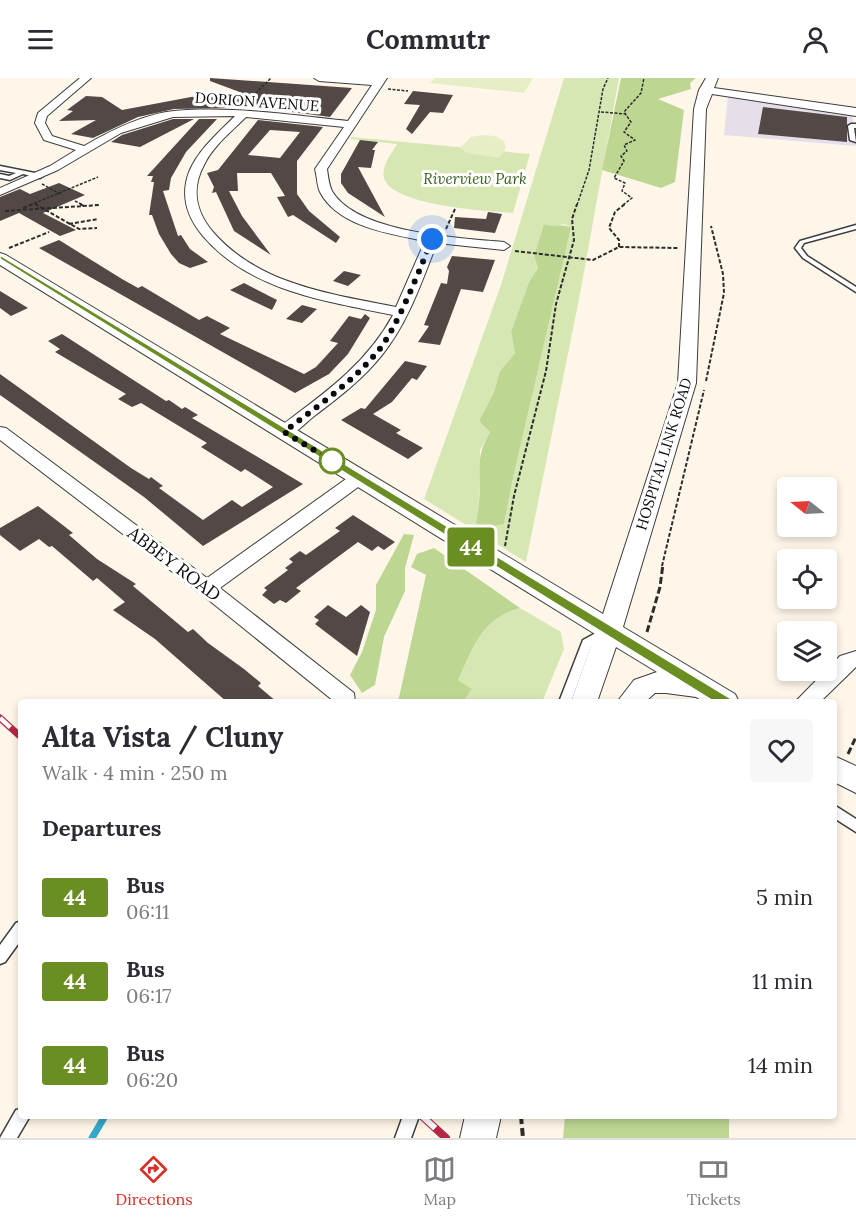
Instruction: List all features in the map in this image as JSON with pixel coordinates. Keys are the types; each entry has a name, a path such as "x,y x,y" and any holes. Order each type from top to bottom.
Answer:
{"street":[{"path":"86,78 42,115 40,123 48,138 86,150"},
{"path":"319,78 380,83"},
{"path":"380,83 321,169 320,179 329,197 338,207 366,223 437,237 504,246"},
{"path":"709,84 856,112"},
{"name":"HOSPITAL LINK ROAD","path":"585,699 622,594 687,383 699,119 709,84"},
{"name":"DORION AVENUE","path":"0,192 39,179 117,131 153,118 188,112 240,113 350,124"},
{"path":"240,113 201,159 194,174 190,189 192,210 204,230 235,261 260,274 307,292 399,312"},
{"path":"284,432 352,379 380,350 437,237"},
{"path":"3,259 715,696"},
{"name":"ABBEY ROAD","path":"0,432 207,588 346,699"},
{"path":"207,588 359,478"},
{"path":"809,699 847,662 856,659"},
{"path":"632,699 637,690 657,682 715,696"},
{"path":"837,770 856,781"}],"lane":[{"path":"856,126 851,126 853,140 856,140"},
{"path":"0,168 39,179"},
{"path":"0,176 10,178 21,173"},
{"path":"856,227 802,242 798,248 805,257 856,290"},
{"path":"566,699 587,643 608,631"},
{"path":"837,813 856,826"},
{"path":"0,957 18,932"},
{"path":"8,1138 20,1119"},
{"path":"403,1138 410,1119"}],"path":[{"path":"240,113 271,78"},
{"path":"505,547 514,496 546,371 556,304 574,240 572,219 589,170 601,112 603,89 608,78"},
{"path":"619,247 619,240 609,228 615,212 632,198 622,191 625,183 614,178 624,161 621,156 627,151 624,146 635,140 624,132 631,122 624,112 633,101 641,97 645,87 644,78"},
{"path":"380,83 408,91"},
{"path":"601,112 626,114"},
{"path":"19,209 98,177"},
{"path":"39,179 60,194"},
{"path":"75,201 84,206"},
{"path":"34,203 39,208 79,229 97,228"},
{"path":"5,211 99,205"},
{"path":"437,237 455,209"},
{"path":"69,224 98,219"},
{"path":"3,259 49,232"},
{"path":"504,246 504,249 527,254 569,256 593,260 619,247 682,249"},
{"path":"647,632 654,609"},
{"path":"521,1119 523,1138"}],"shaded area":[{"path":"728,95 852,113 856,146 724,135"}],"green space":[{"path":"435,78 533,78 524,93 430,83"},
{"path":"564,78 619,78 580,294 526,562 424,499 501,285","holes":["544,224 552,227 564,224 571,228 504,524 480,529 476,525 480,488 480,450 490,432 479,421 494,392 500,371 515,353 511,332 529,282 538,268 534,256"]},
{"path":"621,78 696,78 690,83 691,89 658,99 684,110 675,182 661,188 602,170"},
{"path":"495,136 504,141 506,148 499,158 467,153 460,148 471,137"},
{"name":"Riverview Park","path":"351,137 530,154 513,213 483,211 422,201 404,195 391,187 383,173 385,164 397,144 350,139"},
{"path":"544,224 571,228 504,524 480,529 476,525 480,492 480,459 490,432 479,421 494,392 500,371 515,353 511,332 529,282 538,268 534,256"},
{"path":"404,534 414,535 405,568 405,591 384,637 375,685 362,693 350,675 362,652 376,610 376,585"},
{"path":"434,548 520,608 496,619 480,635 458,680 472,689 465,699 399,699 426,575 411,567 417,554"},
{"path":"520,608 561,632 564,649 543,699 465,699 472,689 458,680 474,645 487,627 507,613"},
{"path":"565,1119 729,1119 729,1138 563,1138"}],"building":[{"path":"210,78 352,88 330,117 230,104 227,108 174,109 138,117 93,138 71,134 96,120 59,121 73,111 67,110 86,96 102,97 122,110 191,97 245,94 210,81"},
{"path":"413,91 453,95 443,113 430,112 412,134 406,129 420,105 404,104"},
{"path":"763,107 847,117 847,142 758,134"},
{"path":"173,119 194,119 140,147 111,142 122,135"},
{"path":"199,119 217,119 186,152 171,178 169,190 163,191 178,236 181,235 190,249 208,262 190,268 179,263 171,254 159,234 152,215 149,215 154,182 151,182 153,176 147,176"},
{"path":"258,120 323,127 297,161 297,194 309,211 340,237 336,243 293,215 288,217 277,197 285,196 271,173 237,173 238,191 229,191 242,216 271,255 234,231 216,192 212,193 214,187 207,173 218,170","holes":["270,130 300,132 280,158 248,155"]},
{"path":"360,140 378,142 372,150 375,150 371,168 358,167 385,217 348,193 341,183 341,174"},
{"path":"59,183 85,195 43,213 76,230 60,236 19,213 0,221 0,197 20,189 30,194"},
{"path":"488,212 502,214 495,233 454,228 455,217 486,219"},
{"path":"59,240 122,279 138,288 142,286 199,320 207,316 230,328 220,334 304,374 316,367 338,343 330,341 349,316 361,319 365,314 370,318 348,354 329,374 295,393 39,248"},
{"path":"452,256 495,260 483,292 461,289 440,345 418,342 429,326 424,325 441,283 447,284 449,271 447,267"},
{"path":"344,271 361,275 348,286 333,281"},
{"path":"244,283 277,300 272,310 230,290"},
{"path":"0,291 28,308 11,316 0,308"},
{"path":"302,305 317,309 302,323 286,319"},
{"path":"62,334 166,401 169,400 182,409 185,407 198,415 192,418 303,484 203,546 144,497 0,395 0,374 131,468 149,479 151,477 163,486 159,488 203,520 232,500 242,507 273,487 245,469 241,472 201,447 207,443 141,403 132,407 118,399 126,394 55,352 60,349 48,341"},
{"path":"405,361 427,366 417,380 412,378 392,402 373,414 401,430 396,433 423,448 408,459 341,420 361,408 365,409"},
{"path":"38,506 73,533 69,535 97,559 136,584 133,586 188,632 193,629 244,669 261,683 258,686 273,699 224,699 155,639 113,610 125,602 97,578 93,581 52,546 49,547 39,539 20,551 0,535 0,528"},
{"path":"353,515 395,542 384,550 378,546 372,551 358,542 296,588 301,591 286,603 280,600 274,604 262,595 267,590 264,588 288,570 285,568 293,562 289,559 300,551 306,555 340,531 335,528"},
{"path":"328,605 346,617 361,605 370,612 357,656 315,624 319,620 314,617"}],"waterway":[{"path":"92,1138 103,1119"}],"railway":[{"path":"0,718 18,734"},
{"path":"425,1119 446,1138"}],"bus line":[{"name":"44","path":"0,258 721,699"}],"route":[{"path":"332,461 284,432 352,379 380,350 432,239"}]}
